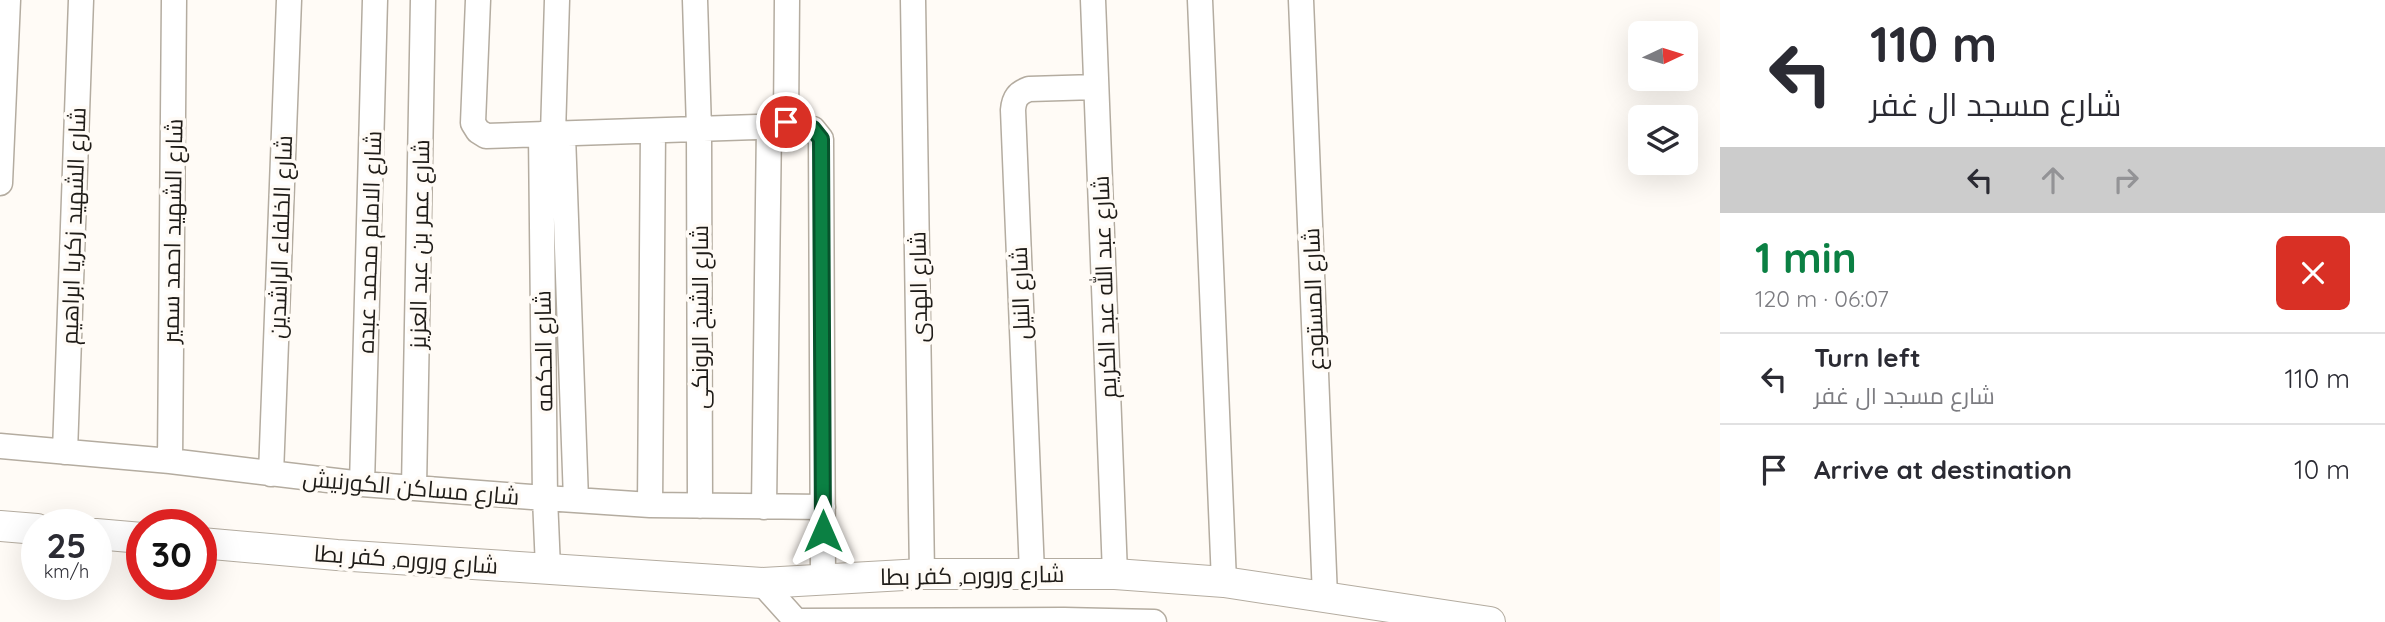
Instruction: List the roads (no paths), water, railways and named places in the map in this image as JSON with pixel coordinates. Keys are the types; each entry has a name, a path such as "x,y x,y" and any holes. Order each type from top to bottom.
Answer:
{"street":[{"path":"0,183 8,0"},
{"name":"شارع الشهيد زكريا ابراهيم","path":"65,452 81,0"},
{"name":"شارع الشهيد احمد سمير","path":"170,461 174,0"},
{"name":"شارع الخلفاء الراشدين","path":"271,474 289,0"},
{"name":"شارع الامام محمد عبده","path":"362,484 375,0"},
{"name":"شارع عمر بن عبد العزيز","path":"414,488 423,0"},
{"path":"478,0 473,123 478,131 486,136 778,126 813,129 821,139 823,579"},
{"path":"556,0 552,134 576,500"},
{"name":"شارع الشيخ الرونكى","path":"695,0 699,129 700,506"},
{"path":"778,126 786,122 787,0"},
{"name":"شارع الهدى","path":"913,0 922,574"},
{"name":"شارع عبد الله عبد الكريم","path":"1093,0 1115,574"},
{"path":"1200,0 1224,582"},
{"name":"شارع المستودع","path":"1301,0 1325,597"},
{"name":"شارع النيل","path":"1032,573 1014,99 1020,92 1029,89 1096,87"},
{"path":"764,506 778,126"},
{"path":"650,505 653,131"},
{"name":"شارع الحكمه","path":"548,568 545,498 552,134"},
{"name":"شارع مساكن الكورنيش","path":"0,446 170,461 362,484 545,498 650,505 823,507"},
{"path":"0,526 21,528"},
{"name":"شارع وروره, كفر بطا","path":"217,544 762,583 922,574 1115,574 1224,582 1490,622"},
{"path":"762,583 797,622 1154,622"}]}
